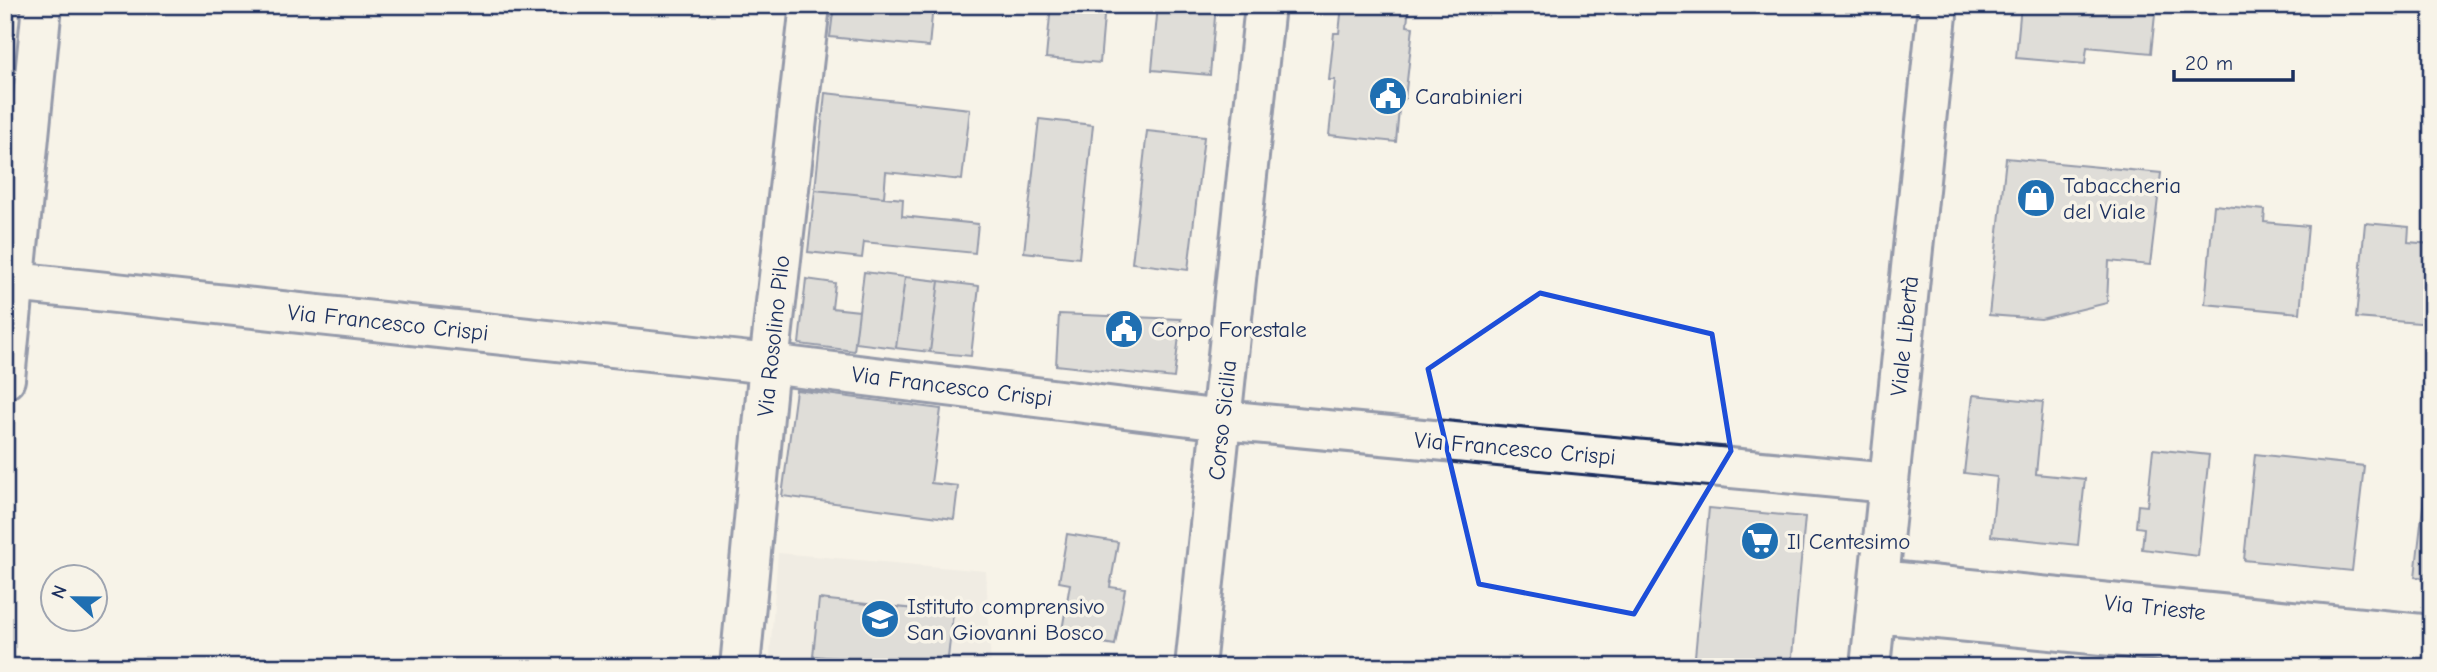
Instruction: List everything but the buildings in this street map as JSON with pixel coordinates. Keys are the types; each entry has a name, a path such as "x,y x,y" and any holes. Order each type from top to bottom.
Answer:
{"street":[{"path":"5,379 10,281 42,5"},
{"name":"Via Rosolino Pilo","path":"740,667 769,363 810,5"},
{"name":"Corso Sicilia","path":"1195,667 1265,5"},
{"name":"Viale Libertà","path":"1870,667 1938,5"},
{"name":"Via Francesco Crispi","path":"10,281 769,363 1222,420 1889,483"},
{"name":"Via Trieste","path":"1877,596 2213,642 2428,667"},
{"name":"Via Trieste","path":"2213,642 2432,635"}],"highlighted area":[{"path":"1540,293 1712,334 1731,451 1634,614 1479,584 1428,369"}],"shaded area":[{"name":"Istituto comprensivo San Giovanni Bosco","path":"778,553 986,571 991,667 769,667"}],"place":[{"name":"Carabinieri","path":"1388,96"},
{"name":"Tabaccheria del Viale","path":"2036,198"},
{"name":"Corpo Forestale","path":"1124,329"},
{"name":"Il Centesimo","path":"1760,541"},
{"name":"Istituto comprensivo San Giovanni Bosco","path":"880,619"}]}
